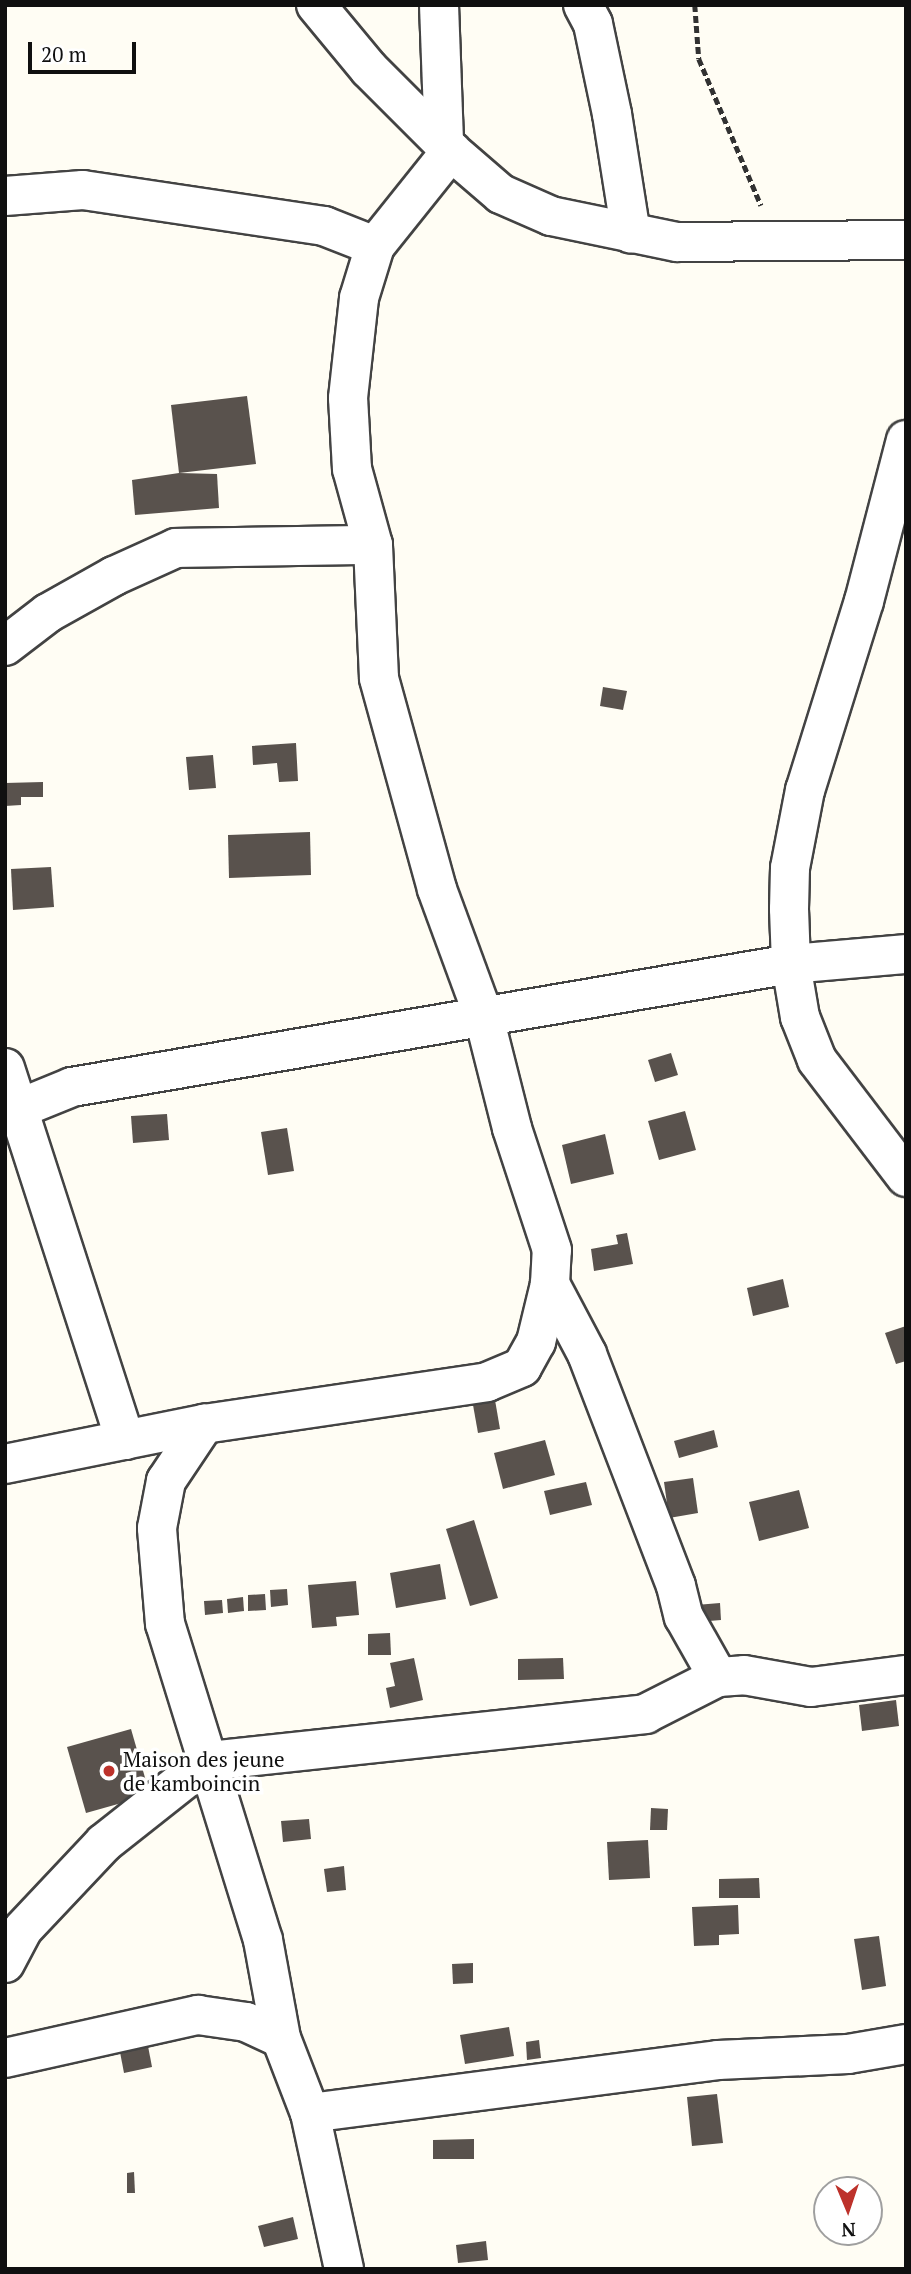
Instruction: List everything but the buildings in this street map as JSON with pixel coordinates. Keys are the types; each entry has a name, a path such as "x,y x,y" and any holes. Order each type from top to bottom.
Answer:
{"street":[{"path":"316,5 369,69 448,147 501,194 551,216 677,242 906,240"},
{"path":"5,1464 204,1424 487,1382 522,1367 536,1342 550,1283 552,1250 512,1128 484,1017 437,889 379,678 373,545 352,469 348,398 359,298 375,246 448,147 439,5"},
{"path":"583,5 593,24 612,114 631,234"},
{"path":"5,196 83,190 324,226 375,246"},
{"path":"906,440 864,601 821,730 797,822 790,868 791,964 800,1017 817,1060 906,1177"},
{"path":"5,646 48,613 114,576 176,548 373,545"},
{"path":"12,1109 72,1087 791,964 906,954"},
{"path":"5,1068 12,1109 125,1440"},
{"path":"550,1283 587,1354 677,1586 684,1617 718,1677"},
{"path":"204,1424 166,1480 157,1528 165,1624 263,1940 281,2038 310,2113 344,2269"},
{"path":"5,1963 23,1929 104,1843 208,1762 645,1714 718,1677 744,1675 811,1687 906,1675"},
{"path":"5,2058 198,2015 246,2022 281,2038"},
{"path":"310,2113 719,2060 848,2054 906,2044"}],"path":[{"path":"695,5 699,59 781,242"}],"place":[{"name":"Maison des jeune de kamboincin","path":"109,1771"}]}
